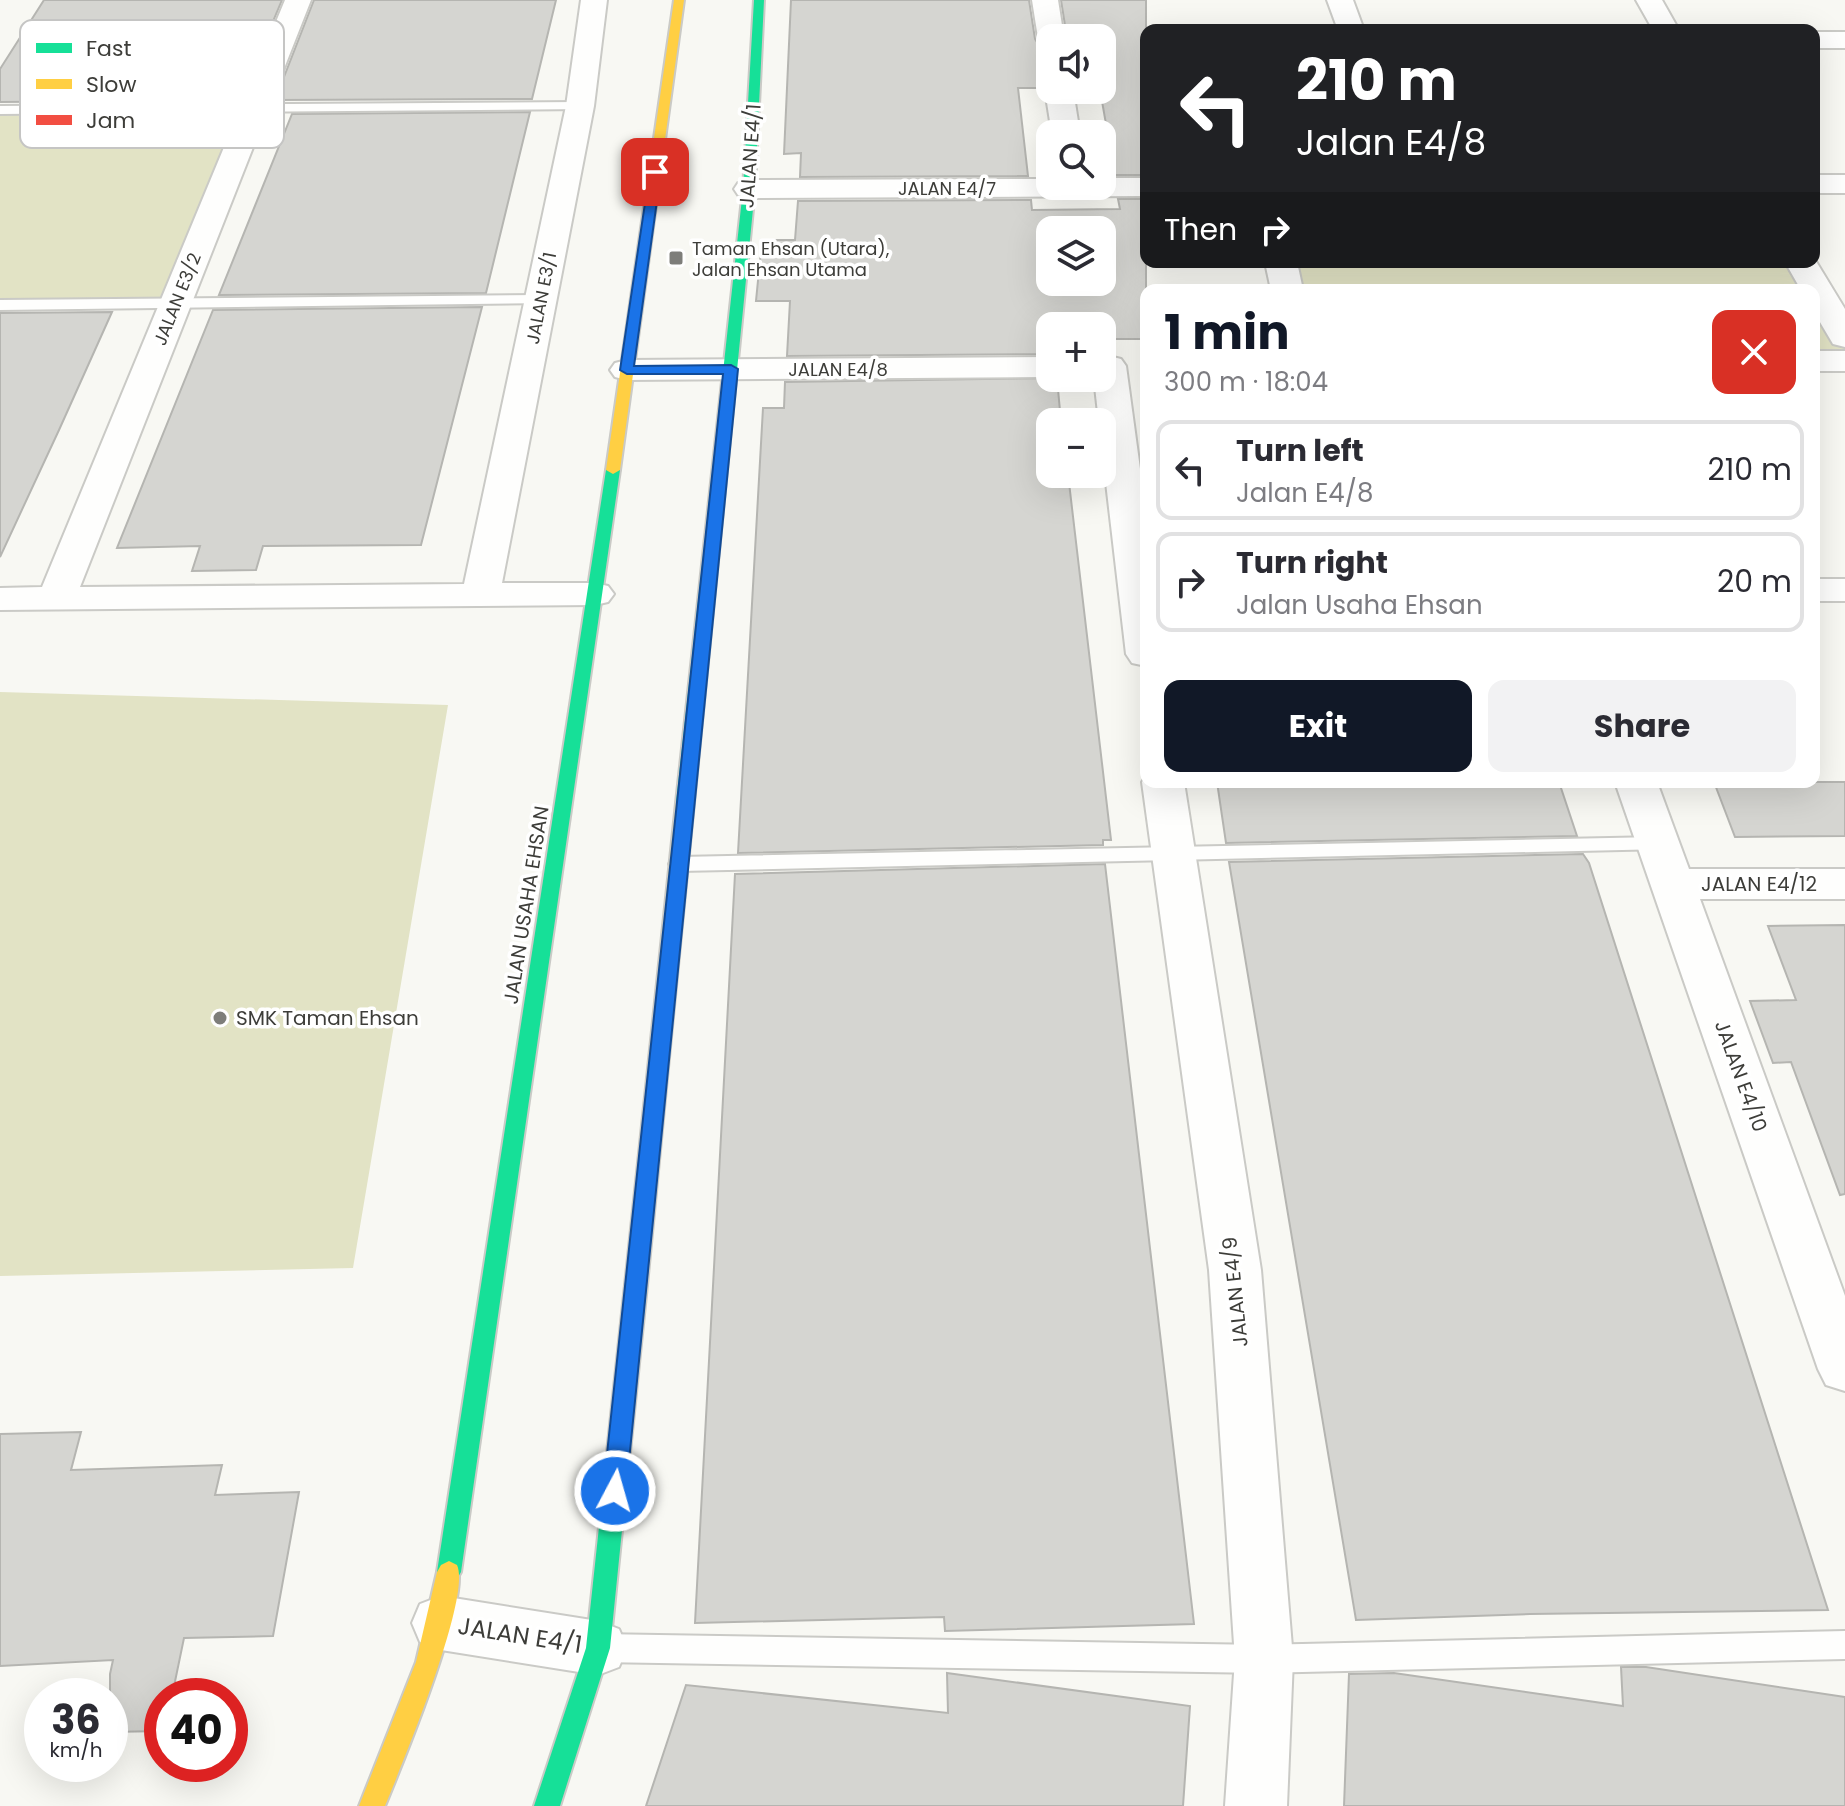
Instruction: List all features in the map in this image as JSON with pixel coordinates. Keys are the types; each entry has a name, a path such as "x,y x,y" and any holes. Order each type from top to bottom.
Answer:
{"street":[{"name":"JALAN E3/2","path":"284,34 298,0"},
{"name":"JALAN E3/1","path":"481,595 580,106 594,0"},
{"name":"JALAN USAHA EHSAN","path":"372,1806 403,1734 441,1623 595,594 679,0"},
{"name":"JALAN E4/1","path":"547,1806 598,1648 749,189 759,0"},
{"path":"1045,0 1049,24"},
{"path":"1340,0 1349,24"},
{"path":"1649,0 1663,24"},
{"path":"1820,40 1845,40"},
{"name":"JALAN E3/2","path":"56,599 238,148"},
{"path":"1820,184 1845,184"},
{"name":"JALAN E4/7","path":"749,189 1036,187"},
{"name":"JALAN E4/7","path":"1116,187 1140,187"},
{"path":"1820,294 1845,337"},
{"path":"1820,361 1845,361"},
{"path":"1116,366 1140,366"},
{"name":"JALAN E4/8","path":"627,370 1036,367"},
{"path":"1109,392 1140,612"},
{"path":"1820,590 1845,590"},
{"path":"0,599 595,594"},
{"name":"JALAN E4/9","path":"1164,788 1235,1270 1264,1659 1256,1806"},
{"name":"JALAN E4/10","path":"1638,788 1665,864 1829,1280 1845,1369"},
{"name":"JALAN E4/12","path":"1665,864 1845,884"},
{"name":"JALAN E4/1","path":"441,1623 598,1648"}],"lane":[{"path":"284,108 580,106"},
{"path":"0,110 20,110"},
{"path":"0,305 541,300"},
{"path":"680,864 1172,856 1665,864"},
{"path":"598,1648 1264,1659 1845,1645"}],"green space":[{"path":"0,110 20,110 20,148 238,148 176,304 0,305"},
{"path":"1282,268 1805,268 1814,284 1286,284"},
{"path":"1820,294 1845,337 1845,361 1820,361"},
{"path":"0,692 448,705 353,1268 0,1276"}],"building":[{"path":"44,0 282,0 274,20 31,20"},
{"path":"314,0 556,0 532,99 284,100 284,77"},
{"path":"791,0 1029,0 1036,41 1036,88 1018,88 1028,176 800,177 801,153 784,154"},
{"path":"1061,0 1146,0 1146,24 1140,24 1140,175 1116,175 1116,120 1105,120 1102,104 1116,104 1116,24 1065,24"},
{"path":"20,38 20,102 0,102 0,69"},
{"path":"530,112 486,293 219,295 278,148 284,148 284,134 292,114"},
{"path":"1118,199 1140,199 1140,268 1146,268 1146,284 1140,284 1140,339 1116,339 1116,312 1036,312 1036,354 787,356 790,301 756,301 762,240 795,240 798,201 1031,200 1032,210 1120,209"},
{"path":"482,307 421,545 263,546 256,570 192,571 200,546 117,548 213,310"},
{"path":"112,312 59,430 0,557 0,313"},
{"path":"1036,378 1036,392 1058,392 1060,408 1036,408 1036,488 1070,488 1111,840 1103,840 1103,845 738,853 763,408 784,408 785,382"},
{"path":"1820,782 1845,782 1845,836 1735,837 1716,788 1820,788"},
{"path":"1218,788 1561,788 1577,836 1226,843"},
{"path":"1583,854 1589,863 1828,1610 1356,1620 1229,862"},
{"path":"1105,864 1194,1624 945,1631 944,1617 695,1623 735,874"},
{"path":"1845,925 1845,1194 1840,1195 1791,1062 1773,1063 1750,1001 1796,1000 1768,926"},
{"path":"81,1432 71,1470 222,1465 215,1495 299,1492 273,1636 184,1638 176,1678 144,1678 144,1731 128,1732 128,1678 110,1678 113,1660 0,1666 0,1434"},
{"path":"1621,1667 1646,1667 1845,1697 1845,1806 1344,1806 1349,1674 1394,1673 1623,1706"},
{"path":"947,1673 1190,1706 1183,1806 646,1806 686,1685 948,1713"}],"traffic: fast":[{"path":"685,803 749,189 759,0"},
{"path":"449,1572 613,470"},
{"path":"547,1806 598,1648 636,1285"}],"traffic: slow":[{"path":"613,470 679,0"},
{"path":"657,1078 685,803"},
{"path":"372,1806 428,1662 449,1572"}],"traffic: jam":[{"path":"636,1285 657,1078"}],"place":[{"name":"Taman Ehsan (Utara), Jalan Ehsan Utama","path":"676,258"},
{"name":"SMK Taman Ehsan","path":"220,1018"}],"route":[{"path":"615,1491 731,369 627,370 655,172"}]}
